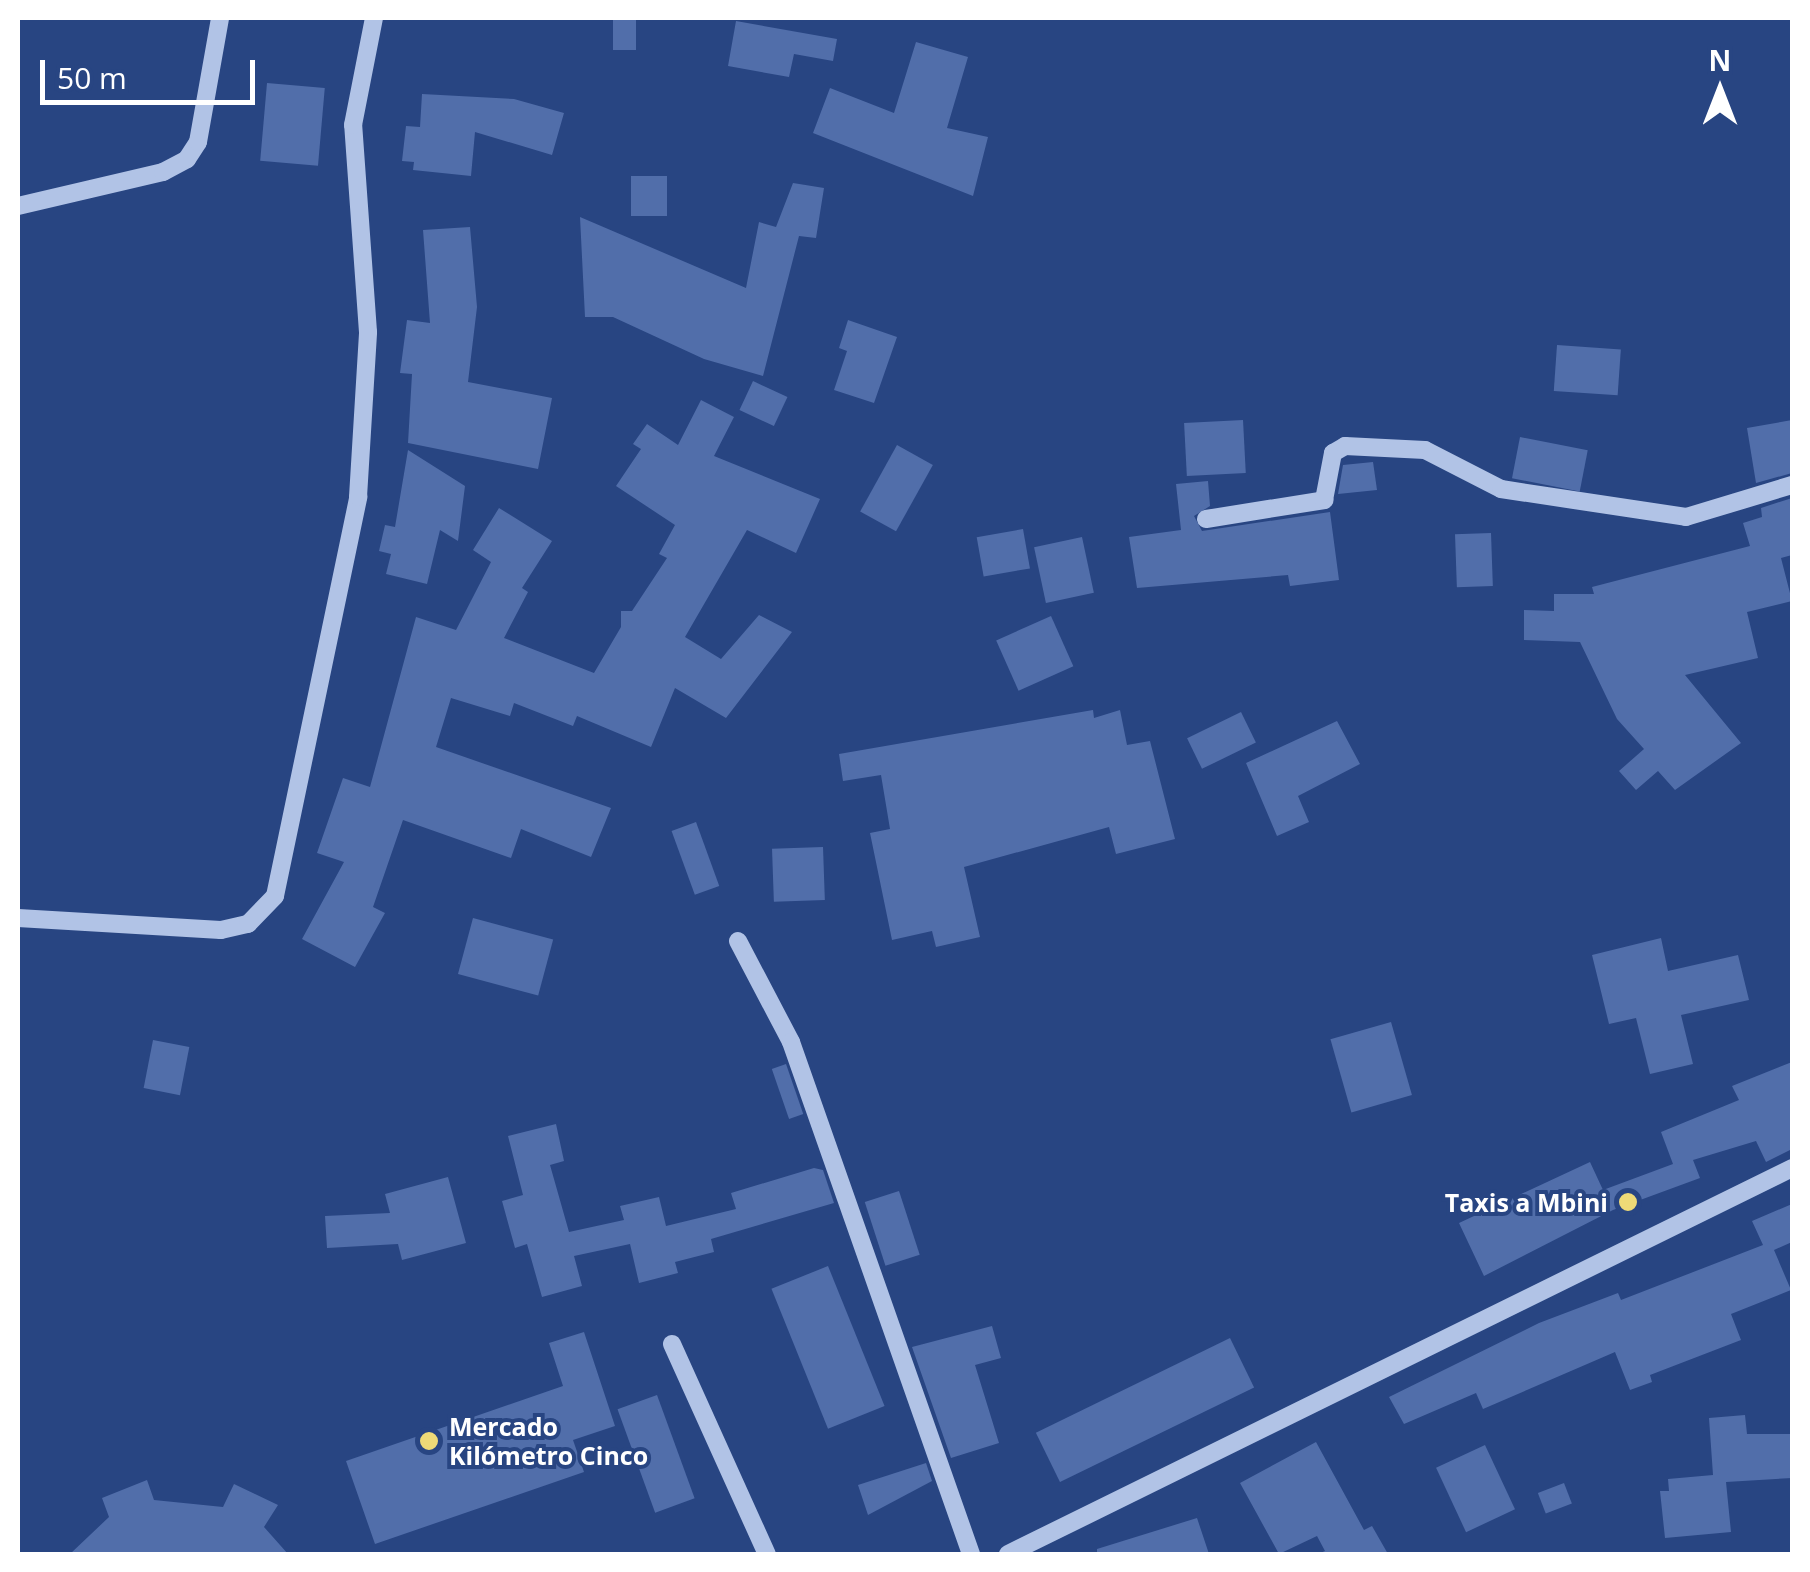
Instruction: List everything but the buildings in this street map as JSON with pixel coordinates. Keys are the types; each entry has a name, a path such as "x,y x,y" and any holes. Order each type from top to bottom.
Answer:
{"street":[{"path":"18,206 163,172 187,158 198,142 220,18"},
{"path":"18,918 221,930 248,924 275,896 358,498 368,332 353,125 374,18"},
{"path":"1206,519 1324,500 1333,453 1345,446 1425,450 1501,489 1686,517 1792,485"},
{"path":"738,941 791,1042 971,1554"},
{"path":"1008,1554 1792,1168"},
{"path":"672,1344 767,1554"}],"place":[{"name":"Taxis a Mbini","path":"1628,1202"},
{"name":"Mercado Kilómetro Cinco","path":"429,1441"}]}
